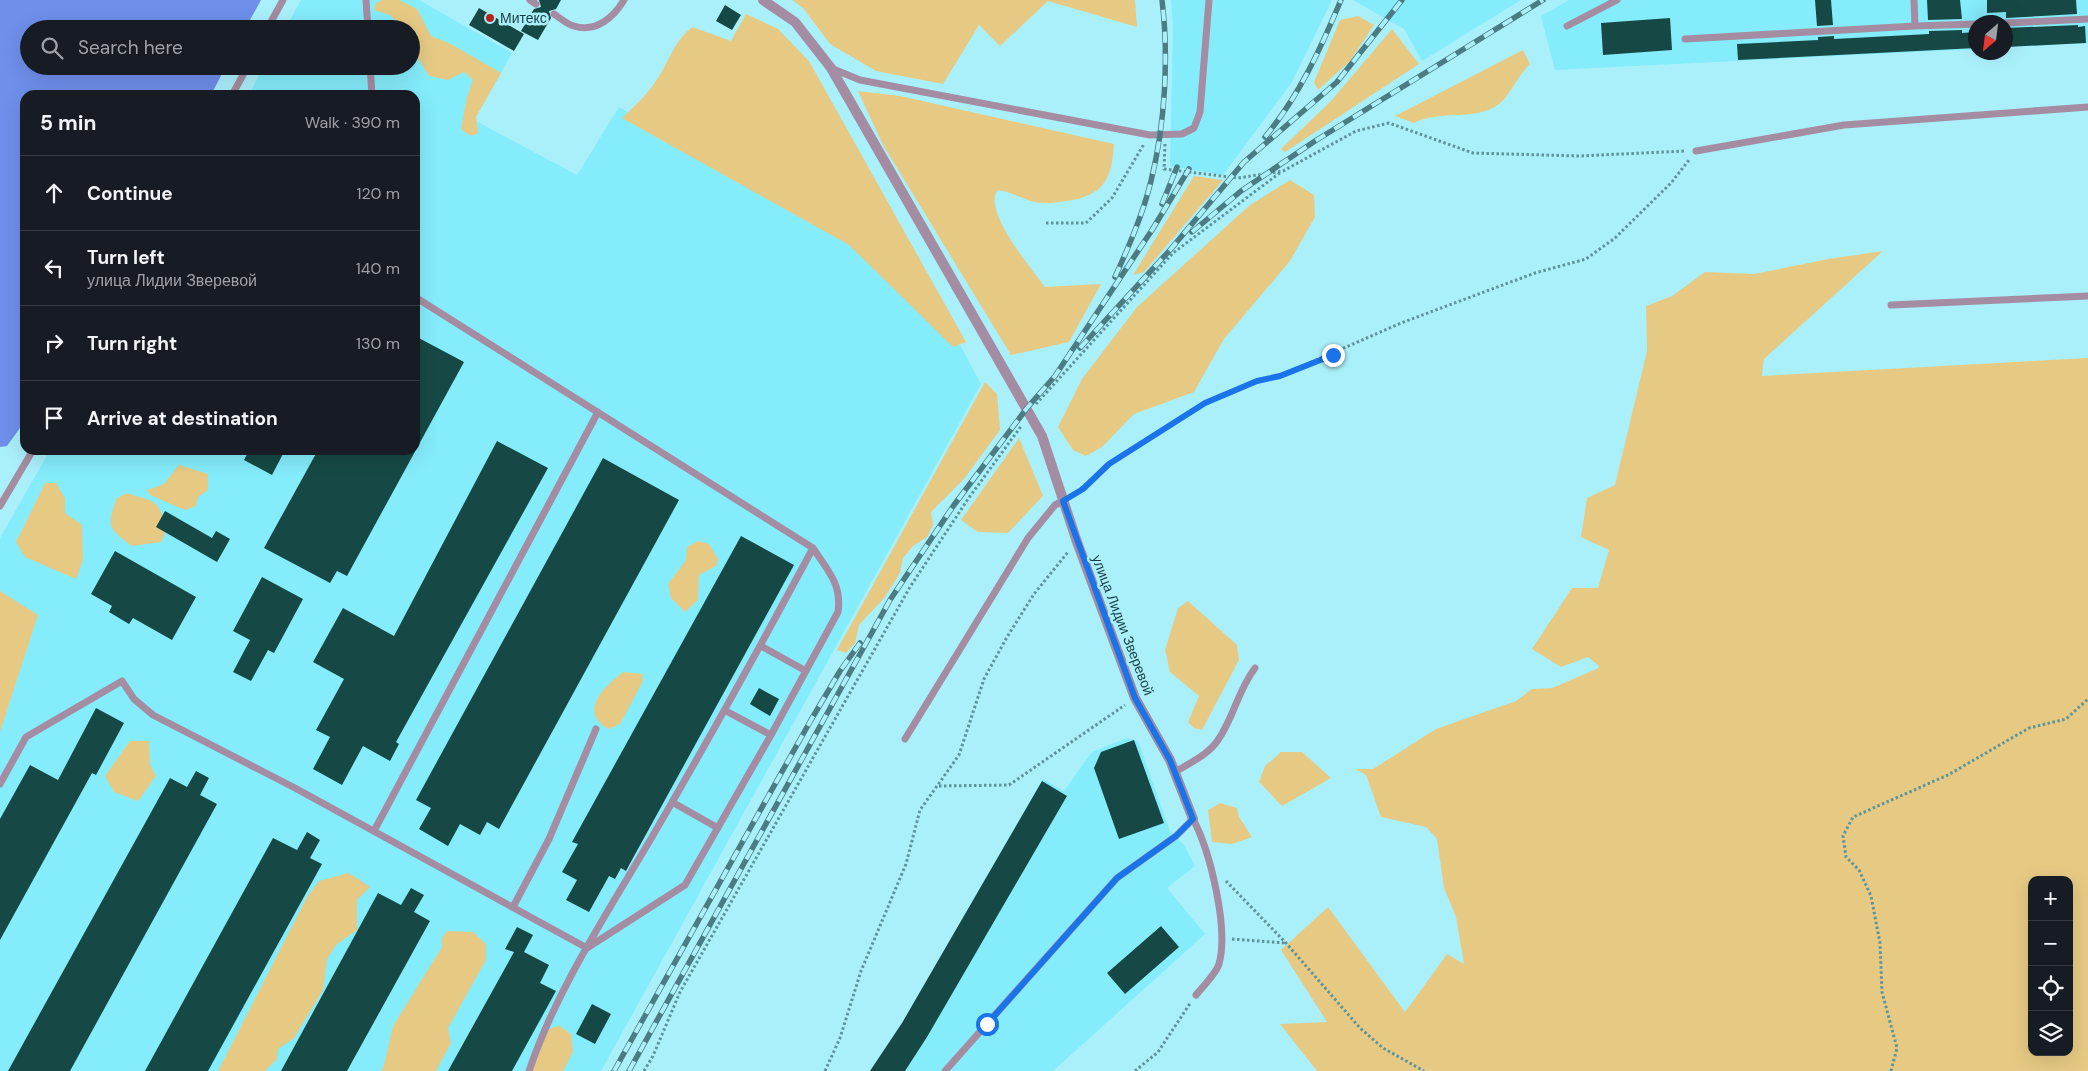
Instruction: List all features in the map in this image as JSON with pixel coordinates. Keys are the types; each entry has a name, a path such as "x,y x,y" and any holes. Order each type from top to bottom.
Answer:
{"street":[{"name":"улица Лидии Зверевой","path":"762,0 795,22 831,68 1030,413 1042,436 1077,542 1135,698 1175,772 1193,819"}],"lane":[{"path":"273,20 283,0"},
{"path":"366,0 367,20"},
{"path":"554,14 575,26 598,26 616,13 624,0"},
{"path":"831,68 860,80 1150,135 1182,134 1194,128 1200,112 1209,0"},
{"path":"1567,26 1617,0"},
{"path":"1914,0 1915,26"},
{"path":"2013,23 2088,20"},
{"path":"1685,39 1968,24"},
{"path":"235,90 243,75"},
{"path":"371,75 372,90"},
{"path":"1696,151 1844,125 2088,108"},
{"path":"1891,306 2088,296"},
{"path":"420,300 813,548 837,585 838,612 771,736 685,885 587,948"},
{"path":"374,831 598,412"},
{"path":"0,506 30,455"},
{"path":"905,738 1028,538 1049,511 1063,501"},
{"path":"529,1071 540,1037 587,948 726,711 813,548"},
{"path":"761,646 806,671"},
{"path":"1175,772 1202,756 1218,741 1243,684 1255,668"},
{"path":"0,784 26,737 122,681 134,699 153,715 374,831 587,948"},
{"path":"726,711 771,736"},
{"path":"513,908 549,839 596,729"},
{"path":"672,802 718,828"},
{"path":"945,1071 1117,878 1176,836 1193,819 1201,834 1213,875 1222,938 1218,965 1196,995"}],"path":[{"path":"644,1071 653,1056 680,992 910,587 968,499 1030,413 1173,253 1283,171 1356,131 1389,123 1473,153 1579,156 1696,151"},
{"path":"1046,223 1086,223 1112,198 1150,135"},
{"path":"1165,136 1164,169 1238,178 1283,171"},
{"path":"1063,501 1083,489 1109,464 1205,403 1257,381 1289,373 1401,323 1535,273 1586,259 1615,238 1671,183 1696,151"},
{"path":"825,1071 840,1038 861,972 906,864 920,810 959,754 984,679 1003,645 1034,594 1077,542"},
{"path":"938,786 1009,785 1135,698"},
{"path":"1891,1071 1897,1048 1882,992 1880,943 1871,896 1859,870 1846,857 1843,836 1853,817 1948,775 2029,728 2066,718 2088,699"},
{"path":"1213,875 1226,882 1286,943 1360,1028 1383,1048 1424,1071"},
{"path":"1222,938 1286,943"},
{"path":"1135,1071 1158,1052 1196,995"}],"shaded area":[{"path":"301,0 419,0 512,53 474,120 577,175 619,107 855,243 961,347 981,384 601,1071 0,1071 0,538 47,455 420,455 420,90 252,90 259,75 420,75 420,20 290,20"},
{"path":"382,0 399,0 417,9 431,36 451,44 501,73 476,117 478,133 471,136 461,129 467,97 473,80 464,72 448,80 429,76 420,61 420,20 395,20 390,15 374,10 375,4"},
{"path":"792,0 1135,0 1137,27 1048,1 1000,46 979,25 943,84 876,71 830,44 803,8"},
{"path":"1171,0 1332,0 1292,82 1223,175 1170,166 1173,27"},
{"path":"1353,0 1521,0 1422,61 1404,29"},
{"path":"1569,0 2088,0 2088,43 2013,47 2013,15 1968,15 1968,49 1555,70 1541,16"},
{"path":"746,14 778,29 809,61 966,342 953,347 849,245 622,118 653,86 677,44 692,27 731,41"},
{"path":"1358,16 1374,25 1350,61 1318,90 1314,82 1340,20"},
{"path":"1392,29 1419,64 1285,152 1281,149 1331,101"},
{"path":"1523,50 1530,64 1503,101 1490,109 1479,113 1424,119 1414,123 1395,116"},
{"path":"858,91 900,96 1114,144 1111,168 1107,177 1096,191 1088,195 1062,202 1043,203 1030,201 998,190 995,199 996,211 1002,225 1020,254 1045,287 1101,284 1069,342 1011,355 883,145"},
{"path":"1194,176 1223,180 1144,272 1133,275"},
{"path":"1290,180 1314,195 1315,217 1290,261 1224,339 1194,392 1134,414 1102,447 1086,456 1073,450 1058,427 1082,379 1137,307 1250,205"},
{"path":"1883,251 1764,359 1762,376 2088,358 2088,1071 1317,1071 1280,1024 1327,1022 1281,950 1328,907 1405,1012 1447,954 1464,964 1456,917 1444,888 1437,839 1426,827 1381,817 1366,775 1356,769 1373,769 1436,729 1516,701 1532,689 1552,688 1599,668 1588,657 1561,667 1532,649 1572,588 1598,588 1609,550 1581,537 1587,498 1615,485 1647,351 1646,306 1672,296 1705,272 1754,274 1828,259"},
{"path":"985,382 997,394 1000,430 964,479 931,512 933,525 927,537 913,546 903,558 900,573 885,597 859,625 855,643 846,653 837,650"},
{"path":"1019,438 1043,496 1008,533 978,532 961,520"},
{"path":"179,465 208,474 208,490 198,497 196,506 185,510 150,495 147,490 164,484"},
{"path":"45,483 56,483 65,498 65,513 82,525 83,560 76,579 25,557 16,542"},
{"path":"127,493 151,501 158,507 165,528 161,542 132,546 114,531 111,526 111,515 117,498"},
{"path":"698,541 709,544 718,559 716,566 699,575 698,600 685,612 671,598 668,584 686,560 687,547"},
{"path":"0,591 38,615 0,732"},
{"path":"1188,601 1237,645 1239,660 1202,730 1194,728 1188,722 1199,696 1170,672 1165,650 1178,608"},
{"path":"623,672 642,674 643,681 620,724 609,729 595,715 594,707 602,692"},
{"path":"1127,738 1138,741 1170,831 1184,845 1195,866 1167,888 1205,934 1053,1071 870,1071 902,1023 1043,779 1064,791 1092,752"},
{"path":"130,741 149,741 150,765 156,776 138,801 114,792 105,776"},
{"path":"1281,752 1302,752 1331,778 1282,806 1259,782 1265,766"},
{"path":"1220,803 1237,808 1239,817 1252,837 1232,844 1212,842 1208,810"},
{"path":"349,873 370,887 357,900 357,930 337,944 327,959 323,990 294,1038 278,1049 277,1059 265,1071 218,1071 307,897 319,881"},
{"path":"447,931 473,932 486,944 486,960 448,1028 451,1043 436,1071 381,1071 393,1026 442,947 442,938"},
{"path":"560,1026 571,1034 573,1052 563,1071 531,1071 548,1030"}],"water":[{"path":"0,0 261,0 250,20 20,20 20,75 221,75 214,90 20,90 20,428 7,446 0,447"}],"building":[{"path":"539,0 561,0 556,9 549,11 551,18 538,40 521,31 534,9 541,7"},
{"path":"1815,0 1831,0 1833,25 1817,26"},
{"path":"1927,0 1960,0 1962,19 1928,20"},
{"path":"1987,0 2076,0 2077,14 2013,18 2013,15 2006,15 2006,12 1987,13"},
{"path":"725,5 741,15 732,30 716,21"},
{"path":"479,8 524,34 514,51 469,25"},
{"path":"1670,18 1672,50 1603,55 1601,23"},
{"path":"2085,26 2086,43 2013,47 2013,28"},
{"path":"1962,30 1962,33 1968,33 1968,48 1738,60 1737,44 1818,40 1818,37 1834,36 1834,39 1929,34 1929,31"},
{"path":"420,339 464,362 420,442"},
{"path":"497,441 548,468 396,742 399,744 390,761 363,746 342,785 313,769 330,737 316,730 344,679 313,662 343,608 394,636"},
{"path":"246,455 282,455 272,475 244,460"},
{"path":"315,455 413,455 347,576 337,571 330,583 264,548"},
{"path":"603,458 679,500 499,829 487,822 480,835 460,824 448,846 419,829 431,808 416,800"},
{"path":"165,511 212,538 216,531 230,539 217,562 156,527"},
{"path":"741,536 794,565 626,871 621,868 615,879 609,876 589,912 566,900 577,880 562,872 578,844 572,842"},
{"path":"115,551 196,597 172,640 133,618 129,624 109,612 112,606 91,594"},
{"path":"262,577 303,599 274,653 268,650 251,681 233,672 250,640 233,631"},
{"path":"759,688 779,699 770,716 750,704"},
{"path":"96,708 124,723 96,775 92,773 0,940 0,819 30,765 58,780"},
{"path":"1134,740 1164,823 1119,839 1094,768 1101,752"},
{"path":"196,771 209,778 200,795 217,804 70,1071 8,1071 170,778 187,787"},
{"path":"1042,781 1067,796 927,1037 905,1071 870,1071 902,1023"},
{"path":"307,832 320,840 310,858 322,864 208,1071 145,1071 273,838 297,850"},
{"path":"411,888 424,895 414,912 430,921 347,1071 281,1071 378,893 401,905"},
{"path":"1161,926 1179,947 1125,994 1107,973"},
{"path":"517,927 533,935 524,952 549,965 540,983 556,991 512,1071 448,1071 514,952 505,949"},
{"path":"592,1004 611,1014 595,1044 576,1034"}],"railway":[{"path":"1115,277 1144,206 1160,137 1165,68 1162,0"},
{"path":"1265,137 1288,105 1308,72 1341,0"},
{"path":"1080,348 1170,250 1244,162 1337,82 1402,0"},
{"path":"1192,232 1241,191 1315,141 1543,0"},
{"path":"1162,204 1177,167"},
{"path":"629,1071 890,600 954,505 1027,408 1055,376 1152,230 1189,169"},
{"path":"614,1071 811,720 840,671 860,643"}],"place":[{"name":"Митекс","path":"490,18"}],"route":[{"path":"987,1024 1117,878 1176,836 1193,819 1170,760 1135,698 1063,501 1083,489 1109,464 1205,403 1257,381 1280,376 1333,355"}]}
